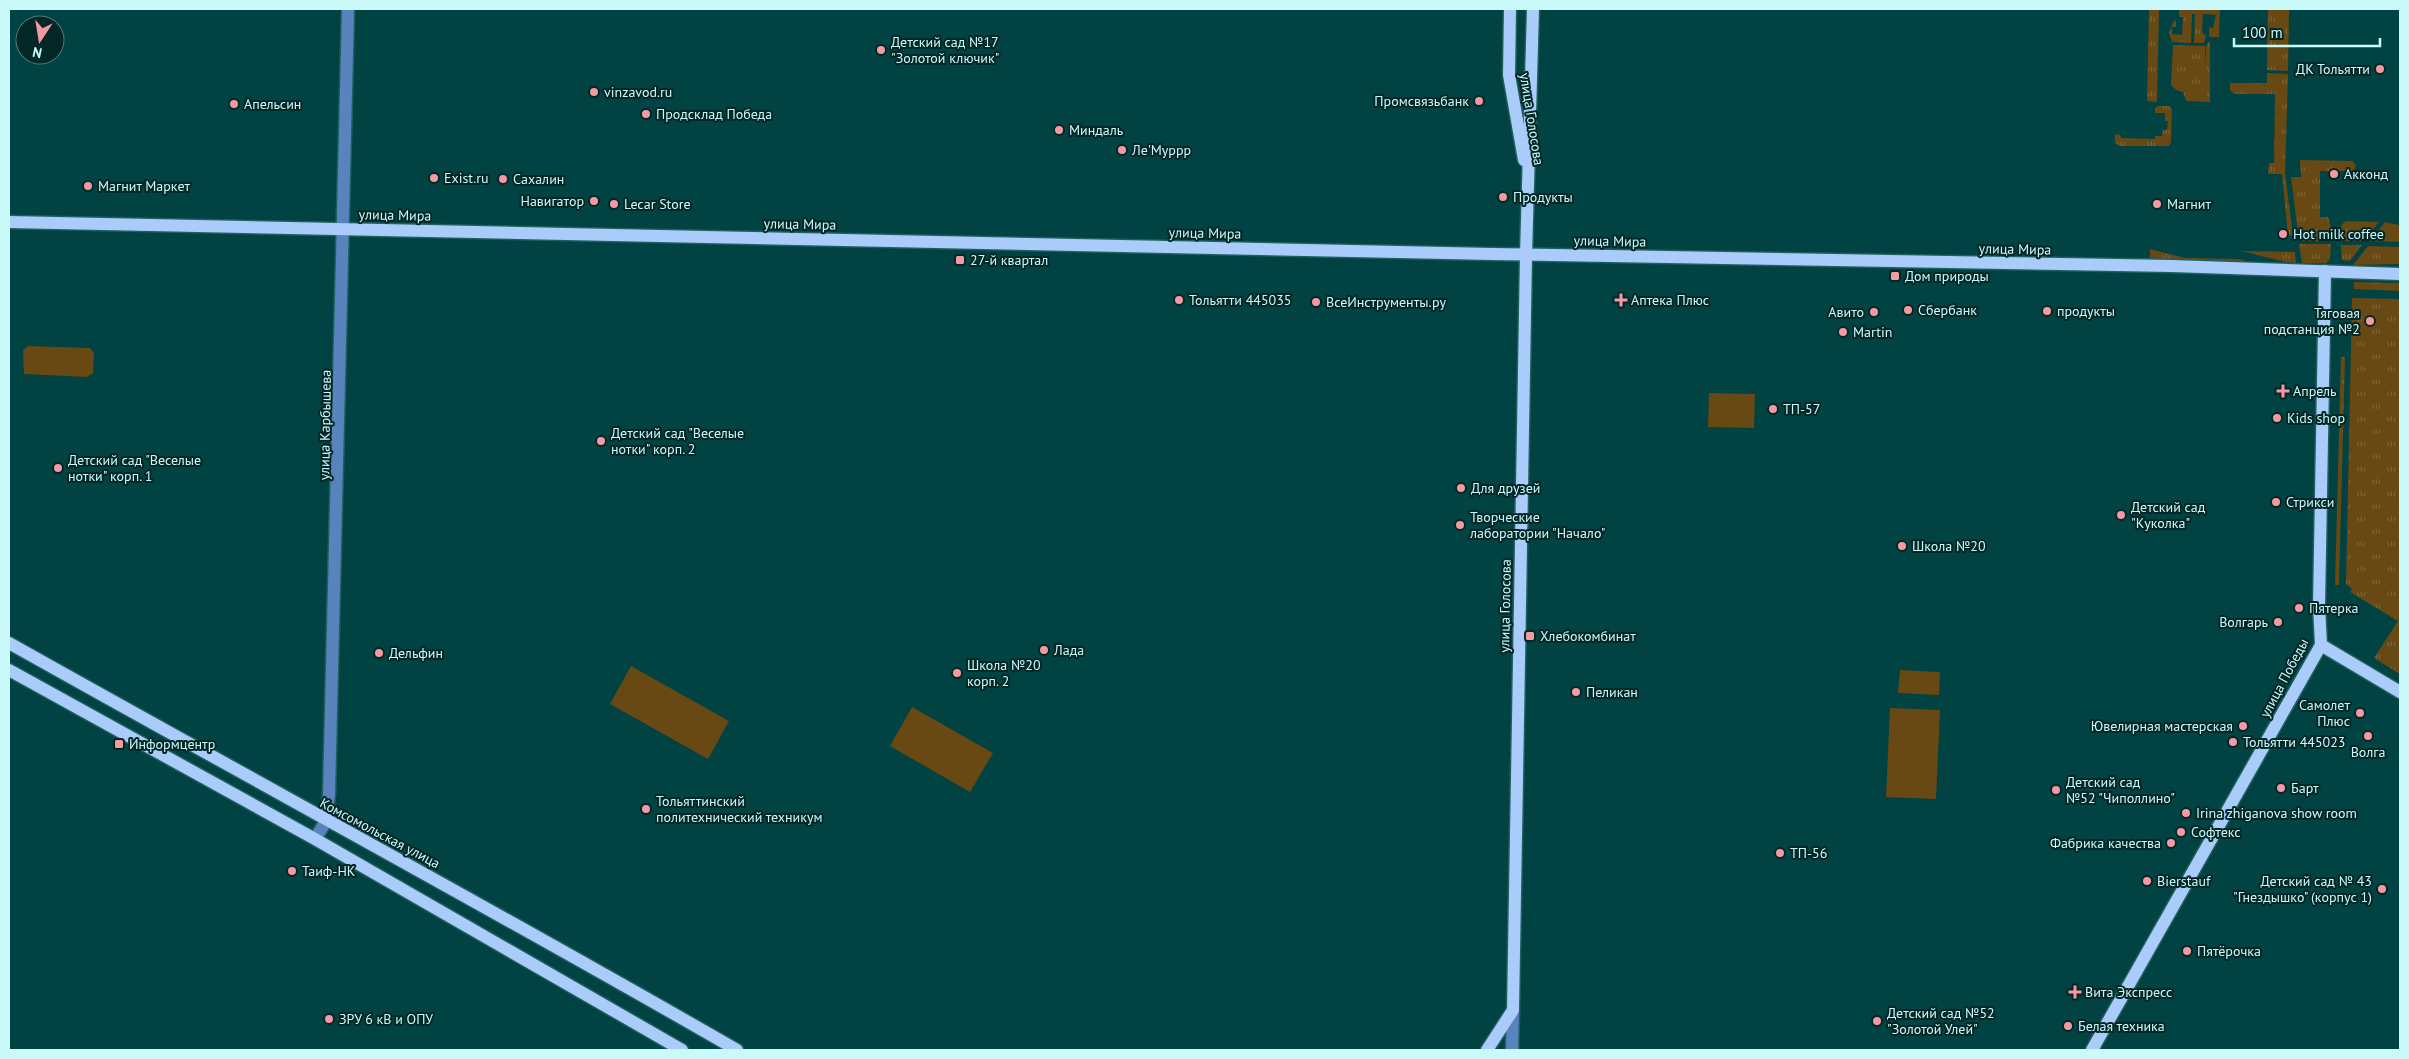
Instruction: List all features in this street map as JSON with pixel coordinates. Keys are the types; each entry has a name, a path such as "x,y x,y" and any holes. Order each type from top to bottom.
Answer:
{"main road":[{"name":"улица Голосова","path":"1510,9 1509,75 1523,152 1528,203"},
{"name":"улица Голосова","path":"1513,1010 1526,255 1533,9"},
{"path":"1509,75 1517,81 1532,76"},
{"name":"улица Мира","path":"9,222 1526,255 2164,266 2400,274"},
{"name":"улица Победы","path":"2092,1050 2321,645 2319,606 2325,271"},
{"name":"Комсомольская улица","path":"9,643 326,821 518,924 737,1050"},
{"path":"2321,645 2400,692"},
{"path":"9,670 315,839 682,1050"},
{"path":"78,709 91,689"},
{"path":"1487,1050 1513,1010"}],"street":[{"name":"улица Карбышева","path":"315,839 326,821 330,784 348,9"},
{"path":"1512,1050 1513,1010"}],"green space":[{"path":"2149,9 2159,9 2157,102 2147,101"},
{"path":"2179,9 2220,9 2219,37 2209,37 2209,27 2213,28 2216,15 2203,14 2202,32 2206,36 2204,43 2194,43 2195,14 2192,14 2191,43 2172,42 2169,33 2174,21 2176,20 2176,27 2172,27 2172,34 2182,35 2183,17 2179,17"},
{"path":"2268,9 2289,9 2288,71 2267,70"},
{"path":"2210,41 2210,102 2186,101 2183,92 2176,90 2171,85 2173,45 2205,46 2205,67 2206,46"},
{"path":"2267,73 2288,74 2285,173 2293,236 2288,236 2282,174 2268,174 2269,163 2274,163 2275,94 2234,94 2230,90 2230,83 2267,83"},
{"path":"2158,106 2169,106 2172,109 2171,142 2169,146 2120,146 2115,143 2115,134 2120,135 2121,138 2155,139 2155,136 2162,136 2163,130 2167,130 2168,121 2165,121 2165,113 2155,113 2155,108"},
{"path":"2300,160 2352,161 2356,165 2354,171 2320,171 2320,217 2328,217 2331,227 2331,241 2299,241 2291,177 2301,177"},
{"path":"2344,222 2379,222 2364,241 2341,241 2341,226"},
{"path":"2385,222 2399,225 2400,242 2370,241"},
{"path":"2299,244 2331,244 2330,259 2326,263 2302,263"},
{"path":"2341,245 2362,245 2350,261 2342,260"},
{"path":"2368,246 2400,247 2400,264 2353,265"},
{"path":"2150,249 2185,258 2240,259 2248,262 2150,260"},
{"path":"2242,251 2295,252 2296,263 2285,262"},
{"path":"2354,282 2400,283 2400,291 2354,289"},
{"path":"2352,298 2400,299 2400,674 2374,658 2398,621 2350,592 2352,589 2346,584"},
{"path":"28,346 90,348 94,353 93,373 87,377 24,374 23,350"},
{"path":"2341,357 2345,357 2339,585 2335,585"},
{"path":"1709,393 1755,394 1754,428 1708,427"},
{"path":"631,666 729,721 708,759 610,704"},
{"path":"1900,670 1940,672 1939,695 1898,693"},
{"path":"912,707 993,753 970,792 890,746"},
{"path":"1890,708 1940,710 1936,799 1886,797"}],"place":[{"name":"Детский сад №17 \"Золотой ключик\"","path":"881,50"},
{"name":"ДК Тольятти","path":"2380,69"},
{"name":"vinzavod.ru","path":"594,92"},
{"name":"Промсвязьбанк","path":"1479,101"},
{"name":"Апельсин","path":"234,104"},
{"name":"Продсклад Победа","path":"646,114"},
{"name":"Миндаль","path":"1059,130"},
{"name":"Ле'Муррр","path":"1122,150"},
{"name":"Акконд","path":"2334,174"},
{"name":"Exist.ru","path":"434,178"},
{"name":"Сахалин","path":"503,179"},
{"name":"Магнит Маркет","path":"88,186"},
{"name":"Продукты","path":"1503,197"},
{"name":"Навигатор","path":"594,201"},
{"name":"Lecar Store","path":"614,204"},
{"name":"Магнит","path":"2157,204"},
{"name":"Hot milk coffee","path":"2283,234"},
{"name":"27-й квартал","path":"960,260"},
{"name":"Дом природы","path":"1895,276"},
{"name":"Тольятти 445035","path":"1179,300"},
{"name":"Аптека Плюс","path":"1621,300"},
{"name":"ВсеИнструменты.ру","path":"1316,302"},
{"name":"Сбербанк","path":"1908,310"},
{"name":"продукты","path":"2047,311"},
{"name":"Авито","path":"1874,312"},
{"name":"Тяговая подстанция №2","path":"2370,321"},
{"name":"Martin","path":"1843,332"},
{"name":"Апрель","path":"2283,391"},
{"name":"ТП-57","path":"1773,409"},
{"name":"Kids shop","path":"2277,418"},
{"name":"Детский сад \"Веселые нотки\" корп. 2","path":"601,441"},
{"name":"Детский сад \"Веселые нотки\" корп. 1","path":"58,468"},
{"name":"Для друзей","path":"1461,488"},
{"name":"Стрикси","path":"2276,502"},
{"name":"Детский сад \"Куколка\"","path":"2121,515"},
{"name":"Творческие лаборатории \"Начало\"","path":"1460,525"},
{"name":"Школа №20","path":"1902,546"},
{"name":"Пятерка","path":"2299,608"},
{"name":"Волгарь","path":"2278,622"},
{"name":"Хлебокомбинат","path":"1530,636"},
{"name":"Лада","path":"1044,650"},
{"name":"Дельфин","path":"379,653"},
{"name":"Школа №20 корп. 2","path":"957,673"},
{"name":"Пеликан","path":"1576,692"},
{"name":"Самолет Плюс","path":"2360,713"},
{"name":"Ювелирная мастерская","path":"2243,726"},
{"name":"Волга","path":"2368,736"},
{"name":"Тольятти 445023","path":"2233,742"},
{"name":"Информцентр","path":"119,744"},
{"name":"Барт","path":"2281,788"},
{"name":"Детский сад №52 \"Чиполлино\"","path":"2056,790"},
{"name":"Тольяттинский политехнический техникум","path":"646,809"},
{"name":"Irina zhiganova show room","path":"2186,813"},
{"name":"Софтекс","path":"2181,832"},
{"name":"Фабрика качества","path":"2171,843"},
{"name":"ТП-56","path":"1780,853"},
{"name":"Таиф-НК","path":"292,871"},
{"name":"Bierstauf","path":"2147,881"},
{"name":"Детский сад № 43 \"Гнездышко\" (корпус 1)","path":"2382,889"},
{"name":"Пятёрочка","path":"2187,951"},
{"name":"Вита Экспресс","path":"2075,992"},
{"name":"ЗРУ 6 кВ и ОПУ","path":"329,1019"},
{"name":"Детский сад №52 \"Золотой Улей\"","path":"1877,1021"},
{"name":"Белая техника","path":"2068,1026"}]}
